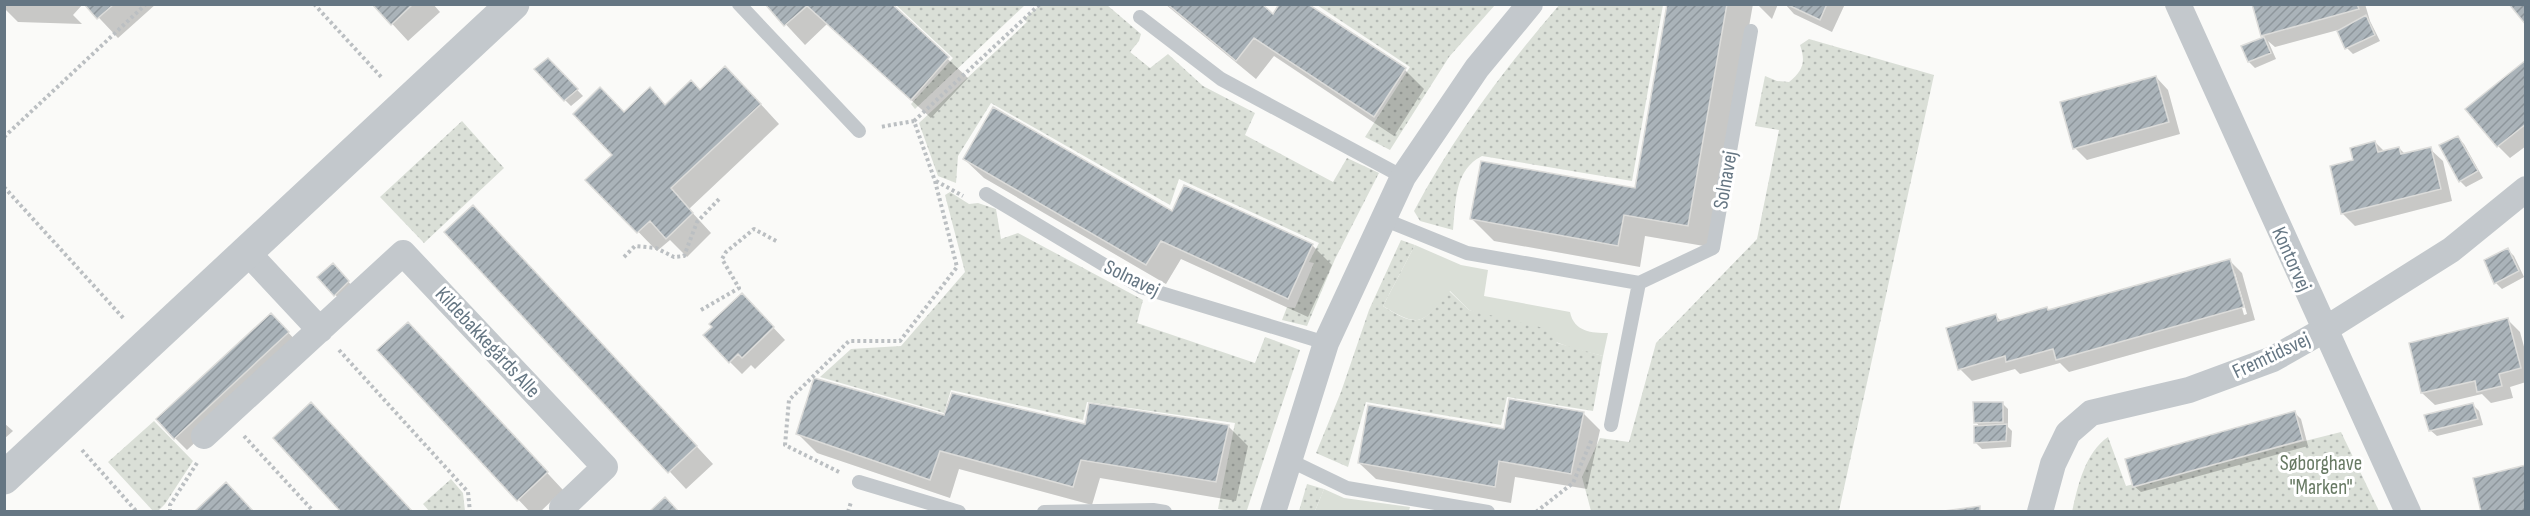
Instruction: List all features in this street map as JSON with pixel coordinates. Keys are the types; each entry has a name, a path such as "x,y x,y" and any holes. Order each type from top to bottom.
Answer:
{"street":[{"path":"4,478 513,4"},
{"path":"1273,512 1326,343 1402,177 1477,68 1530,4"},
{"name":"Kontorvej","path":"2178,4 2408,512"},
{"name":"Fremtidsvej","path":"2040,512 2053,464 2068,433 2091,412 2188,390 2273,359 2324,330 2451,250 2526,189"},
{"path":"248,253 320,330"},
{"name":"Kildebakkegårds Alle","path":"204,436 404,253 605,467 562,508 566,512"}],"lane":[{"path":"739,4 859,131"},
{"path":"1140,17 1221,79 1402,177"},
{"name":"Solnavej","path":"1639,284 1713,248 1751,31"},
{"name":"Solnavej","path":"986,194 1141,287 1326,343"},
{"path":"1383,219 1467,253 1639,284 1611,425"},
{"path":"1289,460 1347,488 1488,512"},
{"path":"859,482 959,512"},
{"path":"1044,512 1153,510 1165,512"}],"path":[{"path":"4,137 146,4"},
{"path":"314,4 406,104"},
{"path":"859,131 914,121 1040,4"},
{"path":"848,512 859,482 785,445 789,400 849,341 900,340 957,267 935,181 914,121"},
{"path":"935,181 970,199 986,194"},
{"path":"4,187 116,309"},
{"path":"624,257 635,246 656,248 674,257 684,256 697,222 722,197"},
{"path":"701,310 739,288 722,259 726,252 754,229 778,242"},
{"path":"320,330 468,492 470,512"},
{"path":"225,416 314,512"},
{"path":"1536,512 1574,483 1593,437 1611,425"},
{"path":"61,427 137,512"},
{"path":"170,512 170,506 202,455 194,446 204,436"}],"green space":[{"path":"1560,4 1663,5 1632,181 1482,156 1473,162 1461,178 1456,198 1453,230 1420,221 1414,211 1446,156 1500,78"},
{"path":"896,5 1025,5 915,109 911,104 953,58"},
{"path":"1040,5 1107,5 1141,34 1139,41 1130,52 1150,68 1168,54 1203,86 1255,113 1245,135 1333,182 1347,158 1379,173 1335,259 1307,326 1282,320 1287,307 1295,308 1314,263 1309,262 1319,243 1179,179 1170,205 991,103 958,156 956,183 938,176 919,123 1027,22 1024,19"},
{"path":"1317,5 1495,5 1449,57 1390,150 1365,137 1410,67"},
{"path":"1809,39 1934,75 1839,511 1591,511 1582,477 1600,438 1629,442 1656,343 1757,239 1779,130 1755,126 1765,76 1777,81 1789,82 1802,66 1803,56 1800,45"},
{"path":"462,121 504,168 424,243 380,197"},
{"path":"950,192 969,204 978,203 996,209 1001,239 1018,233 1143,300 1137,323 1255,363 1265,337 1300,350 1247,510 1236,512 1218,509 1235,423 1087,402 1083,420 951,390 944,413 820,377 851,349 901,346 965,272 945,195"},
{"path":"1401,240 1415,245 1383,306 1406,318 1421,319 1433,310 1449,291 1469,310 1552,330 1557,343 1603,356 1593,411 1507,397 1501,425 1366,402 1348,467 1316,453 1341,392 1369,310"},
{"path":"1415,245 1461,265 1488,270 1484,296 1570,312 1575,324 1585,330 1608,333 1603,356 1572,348 1469,310 1450,291 1434,310 1421,319 1414,320 1396,314 1383,306"},
{"path":"154,421 193,461 165,504 157,512 153,511 108,462"},
{"name":"Søborghave \"Marken\"","path":"2341,432 2379,511 2072,512 2088,461 2108,437 2126,486"},
{"path":"451,479 463,493 465,511 429,511 423,504"},
{"path":"1307,484 1324,489 1315,511 1299,511"},
{"path":"1324,489 1344,498 1410,507 1409,511 1315,511"}],"building":[{"path":"84,4 114,4 97,19"},
{"path":"372,4 413,4 391,25"},
{"path":"765,4 892,4 949,57 911,100 807,6 784,26"},
{"path":"1167,4 1262,4 1273,14 1279,4 1308,4 1406,68 1374,117 1254,38 1236,61"},
{"path":"1667,4 1727,4 1688,226 1624,215 1618,246 1470,219 1481,161 1635,188"},
{"path":"1786,4 1827,4 1820,20"},
{"path":"2252,4 2357,4 2359,9 2261,36"},
{"path":"2509,4 2526,4 2526,25"},
{"path":"2366,15 2375,35 2345,49 2337,31"},
{"path":"2264,37 2271,53 2248,62 2241,46"},
{"path":"548,58 578,89 564,101 534,69"},
{"path":"2526,60 2526,124 2497,147 2465,109"},
{"path":"725,66 761,104 671,188 693,213 666,239 650,221 637,233 585,180 612,155 573,114 600,87 624,112 650,87 665,105 691,80 700,90"},
{"path":"2156,76 2169,122 2073,149 2060,102"},
{"path":"993,107 1172,211 1184,185 1313,244 1288,299 1161,241 1146,265 963,159"},
{"path":"2458,136 2478,171 2459,182 2439,145"},
{"path":"2375,141 2378,152 2399,147 2401,154 2431,147 2441,189 2341,214 2330,166 2353,160 2350,148"},
{"path":"473,205 697,446 668,473 444,232"},
{"path":"2508,248 2519,271 2494,284 2484,260"},
{"path":"2230,259 2244,307 2056,360 2053,349 2006,362 2005,356 1958,370 1946,328 1996,314 1998,321 2047,307 2048,310"},
{"path":"333,263 349,281 334,296 317,277"},
{"path":"742,293 774,327 742,358 738,354 729,363 703,335 712,327 709,324"},
{"path":"271,313 289,332 174,439 156,419"},
{"path":"2508,318 2521,368 2499,374 2502,386 2477,392 2475,381 2421,393 2409,343"},
{"path":"408,322 548,472 517,501 377,350"},
{"path":"814,378 944,415 952,393 1085,424 1089,403 1229,425 1216,482 1081,460 1073,487 940,451 930,480 796,434"},
{"path":"1509,399 1584,412 1571,474 1499,461 1495,487 1358,463 1368,405 1504,429"},
{"path":"311,402 413,512 341,512 273,438"},
{"path":"1973,402 2003,402 2003,422 1974,423"},
{"path":"2473,403 2478,419 2429,431 2424,415"},
{"path":"2295,411 2303,440 2133,487 2125,459"},
{"path":"2007,424 2006,441 1974,443 1974,426"},
{"path":"2526,465 2526,512 2481,512 2473,478"},
{"path":"226,482 254,512 194,512"},
{"path":"665,497 679,512 649,512"},
{"path":"1980,506 1980,512 1937,512"}]}
